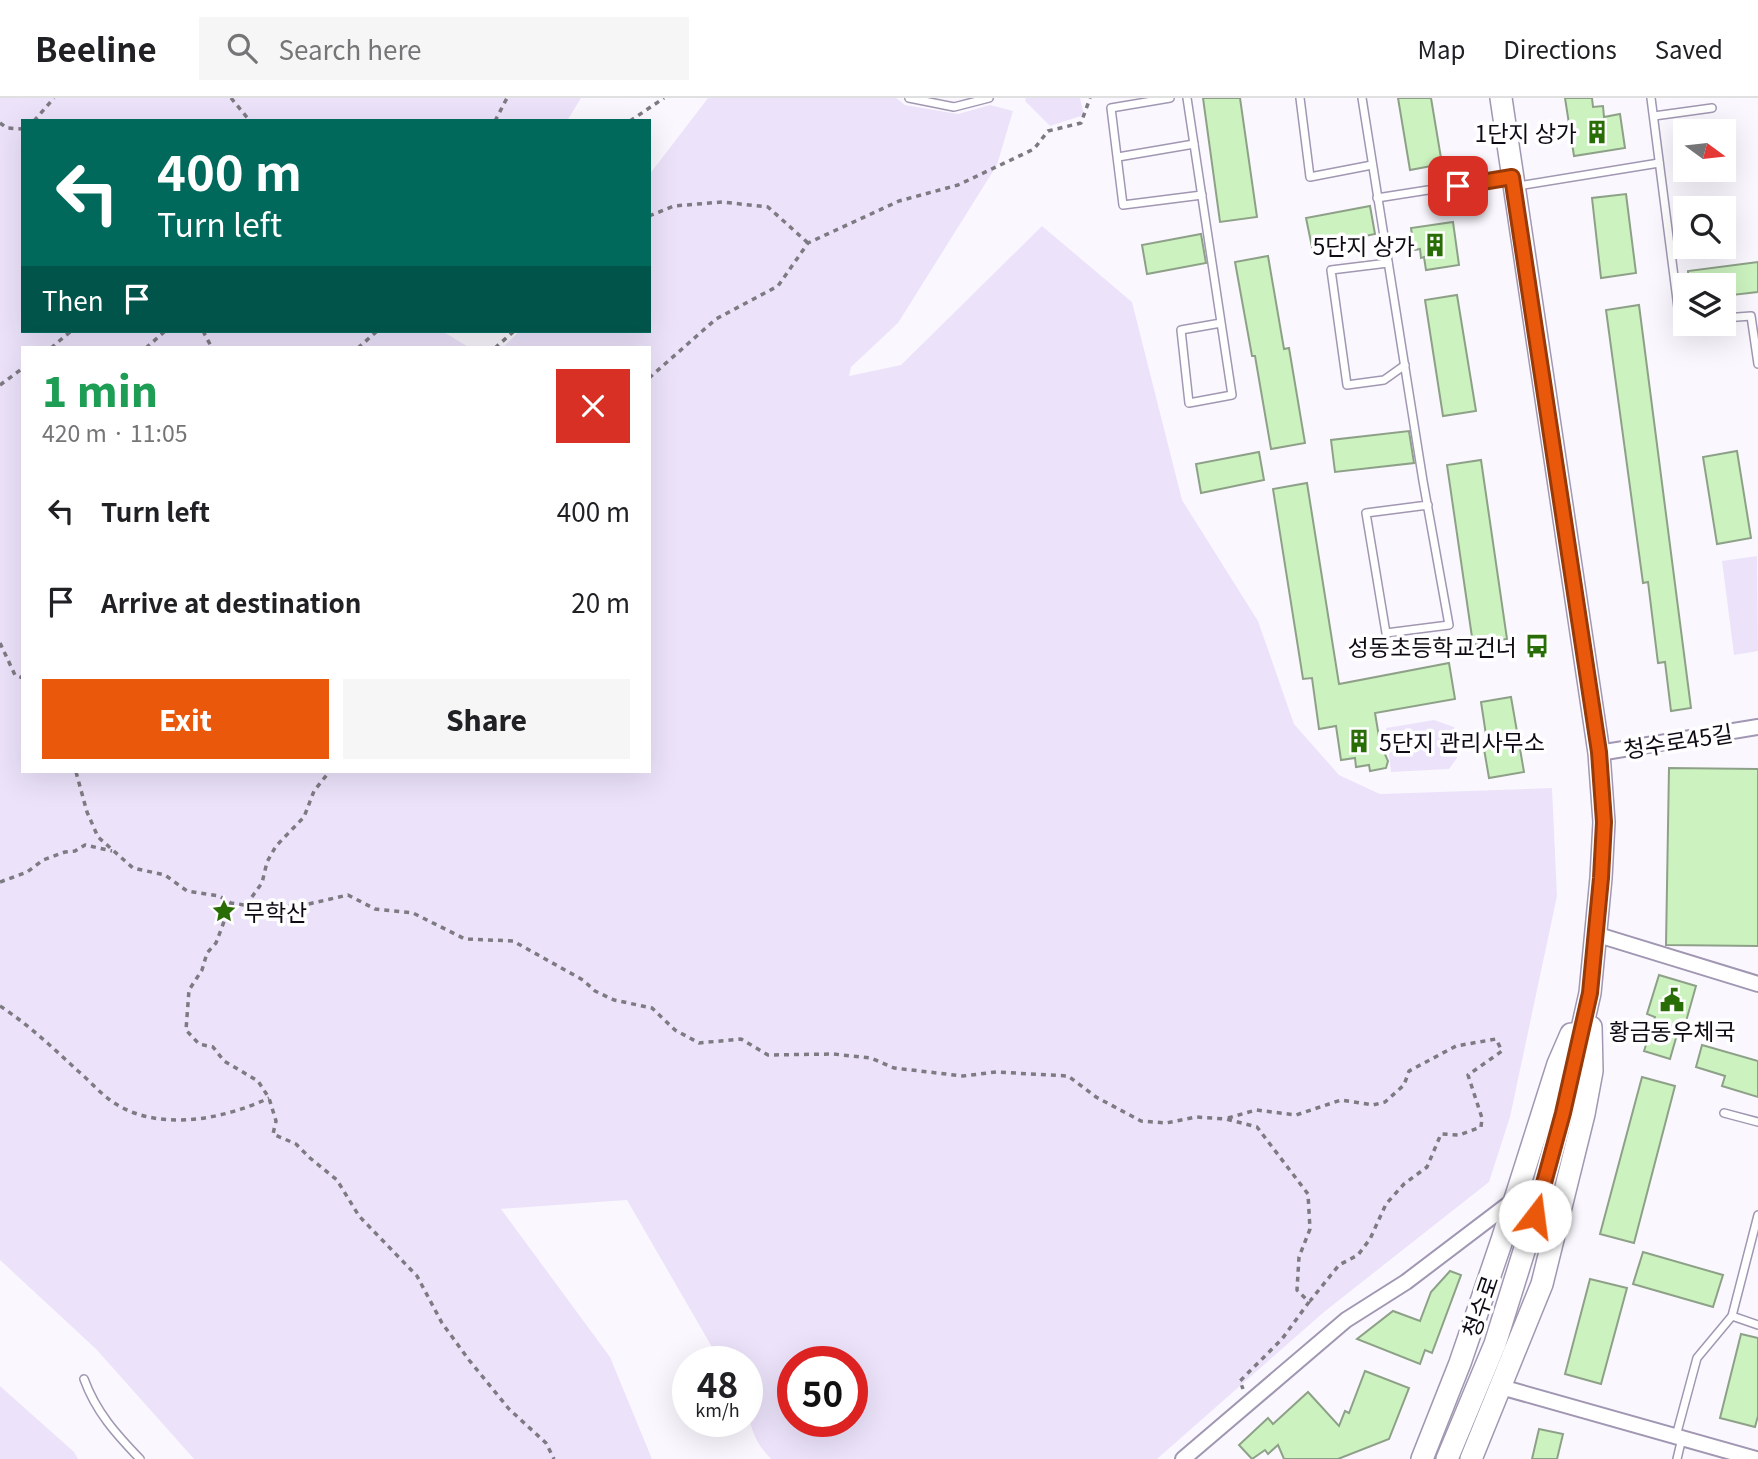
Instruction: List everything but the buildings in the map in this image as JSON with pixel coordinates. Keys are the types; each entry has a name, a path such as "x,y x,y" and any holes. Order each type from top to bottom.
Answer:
{"main road":[{"name":"청수로","path":"1471,1459 1542,1284 1584,1114 1592,1071 1590,993 1604,822 1599,752 1502,98"},
{"name":"청수로","path":"1447,1459 1495,1344 1535,1216 1563,1113 1590,993"},
{"name":"청수로","path":"1422,1459 1460,1363 1558,1064 1590,993"}],"street":[{"name":"청수로45길","path":"1599,752 1758,727"},
{"path":"1595,934 1758,984"},
{"path":"1184,1459 1346,1320 1406,1282 1515,1199"},
{"path":"1501,1387 1756,1459"}],"lane":[{"path":"909,98 954,107 989,98"},
{"path":"1170,98 1111,108 1124,205 1202,194"},
{"path":"1187,98 1202,194 1232,396 1189,403 1181,330 1221,323"},
{"path":"1300,98 1310,177 1372,165"},
{"path":"1362,98 1449,625 1386,633 1366,513 1428,505"},
{"path":"1651,98 1673,273"},
{"path":"1654,116 1712,108"},
{"path":"1118,157 1194,144"},
{"path":"1377,198 1659,163"},
{"path":"1388,263 1331,270 1347,386 1384,380 1405,365"},
{"path":"1736,317 1751,316 1758,364"},
{"path":"1724,1113 1758,1122"},
{"path":"1677,1459 1679,1437 1697,1358 1732,1316 1758,1215"},
{"path":"1732,1316 1758,1325"},
{"path":"84,1379 92,1401 140,1459"}],"path":[{"path":"36,119 54,98"},
{"path":"231,98 248,119"},
{"path":"496,119 507,98"},
{"path":"633,119 664,98"},
{"path":"651,376 716,318 778,286 808,243 900,201 958,185 1034,149 1048,131 1081,123 1090,98"},
{"path":"0,123 7,128 21,129"},
{"path":"651,215 674,206 722,202 768,207 808,243"},
{"path":"53,346 69,333"},
{"path":"148,346 163,333"},
{"path":"360,346 375,333"},
{"path":"497,346 512,333"},
{"path":"0,385 21,369"},
{"path":"0,643 15,675 21,677"},
{"path":"76,773 87,812 98,837 133,868 165,875 187,891 246,905 304,905 348,895 375,909 414,913 465,939 513,941 583,980 595,991 614,1000 652,1008 675,1030 699,1043 741,1039 768,1055 834,1054 872,1058 894,1068 963,1076 996,1072 1068,1076 1096,1097 1141,1121 1166,1122 1196,1117 1226,1119 1257,1127 1308,1194 1310,1230 1299,1257 1297,1290 1309,1302"},
{"path":"246,905 262,883 267,862 276,846 304,817 314,791 328,773"},
{"path":"0,881 27,872 43,860 75,851 85,845 114,851"},
{"path":"231,903 216,943 207,953 202,970 188,990 186,1030 199,1044 213,1047 223,1061 258,1081 269,1098 276,1121 274,1134 296,1144 337,1180 359,1216 417,1276 442,1323 469,1360 509,1409 546,1443 554,1459"},
{"path":"0,1006 38,1034 111,1101 144,1117 182,1120 212,1117 269,1098"},
{"path":"1226,1119 1256,1110 1296,1115 1341,1100 1373,1105 1385,1102 1404,1085 1409,1071 1456,1046 1496,1039 1502,1051 1468,1075 1482,1118 1481,1127 1460,1135 1441,1134 1427,1167 1404,1184 1386,1204 1370,1239 1358,1255 1339,1265 1282,1339 1240,1381 1248,1404"}],"shaded area":[{"path":"0,98 581,98 568,119 21,119 21,333 445,333 467,346 21,346 21,773 651,773 651,346 504,346 518,333 651,333 651,172 708,98 896,98 905,105 958,114 990,105 1013,111 997,165 898,323 851,367 849,376 901,365 1042,226 1132,302 1182,500 1258,621 1294,724 1339,775 1380,794 1552,788 1557,896 1510,1117 1489,1182 1324,1312 1157,1459 771,1459 755,1437 763,1437 763,1346 711,1346 627,1200 501,1209 610,1357 652,1459 194,1459 96,1349 0,1260"},
{"path":"1026,98 1080,98 1084,115 1050,126 1025,101"},
{"path":"1757,556 1758,651 1734,655 1722,561"},
{"path":"1434,720 1454,727 1461,743 1457,758 1449,769 1391,772 1386,728"},
{"path":"0,1386 74,1452 78,1459 0,1459"}],"place":[{"name":"1단지 상가","path":"1597,132"},
{"name":"5단지 상가","path":"1435,245"},
{"name":"성동초등학교건너","path":"1537,646"},
{"name":"5단지 관리사무소","path":"1359,741"},
{"name":"무학산","path":"224,911"},
{"name":"황금동우체국","path":"1672,1000"}],"route":[{"path":"1458,186 1512,177 1599,752 1604,822 1590,993 1563,1113 1535,1216"}]}
